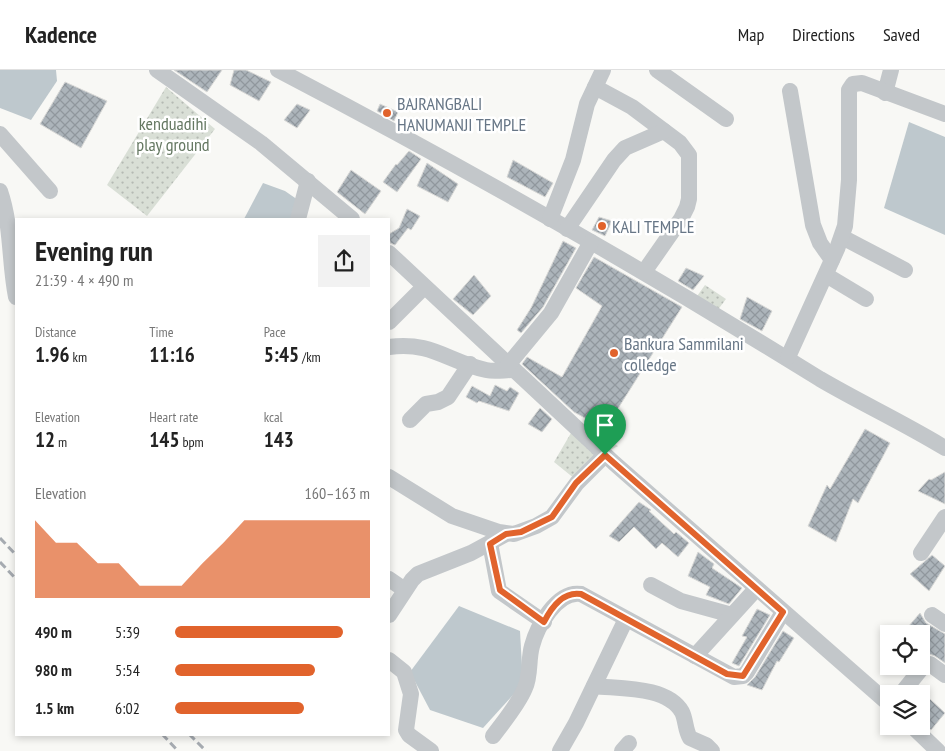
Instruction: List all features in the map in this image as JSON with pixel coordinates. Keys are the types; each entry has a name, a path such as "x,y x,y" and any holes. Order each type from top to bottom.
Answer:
{"street":[{"path":"157,70 261,143 351,218"},
{"path":"278,70 358,111 644,272 788,357 821,379 945,448"},
{"path":"550,219 573,160 583,118 603,70"},
{"path":"657,70 726,119"},
{"path":"885,93 891,70"},
{"path":"788,357 829,268 845,226 849,180 849,90 855,76 885,93 945,114"},
{"path":"595,87 632,107 686,148 689,155 689,198 682,219 644,272"},
{"path":"790,91 813,225 829,268 866,299"},
{"path":"568,229 614,160 625,148 664,131"},
{"path":"0,134 50,191"},
{"path":"298,218 308,181"},
{"path":"0,192 3,209 10,227 10,266 15,292"},
{"path":"842,237 904,270"},
{"path":"390,346 416,345 433,349 493,371 511,368 551,313 591,242"},
{"path":"390,255 605,455 880,696"},
{"path":"390,321 424,287"},
{"path":"410,420 426,404 448,397 470,364"},
{"path":"390,613 412,580 426,570 490,544 506,534 521,532 552,517 576,483 605,455"},
{"path":"390,478 452,516 506,534"},
{"path":"921,554 945,517"},
{"path":"490,544 500,590 544,622"},
{"path":"390,580 405,590"},
{"path":"651,584 681,601 732,615"},
{"path":"695,656 756,589"},
{"path":"493,736 526,688 533,644 544,622 554,605 575,593 581,594 727,674 743,676 783,612"},
{"path":"560,751 626,620"},
{"path":"390,661 404,672 411,694 406,730 409,735 431,751"},
{"path":"930,664 945,675"},
{"path":"908,685 916,675"},
{"path":"594,686 656,694 666,699 681,711 690,738 706,745 712,751"},
{"path":"921,735 938,751"}],"green space":[{"name":"kenduadihi play ground","path":"166,87 215,129 147,216 107,185"},
{"path":"705,285 726,299 717,311 695,299"},
{"path":"578,421 618,446 601,455 575,479 554,462"}],"shaded area":[{"path":"0,70 56,70 57,81 31,120 0,108"},
{"path":"909,122 945,137 945,235 884,208"},
{"path":"263,183 285,191 298,200 294,218 245,218"},
{"path":"459,606 520,631 523,684 483,728 430,710 410,672"}],"building":[{"path":"174,70 222,70 207,92"},
{"path":"234,70 246,70 271,82 259,101 230,85"},
{"path":"65,82 107,101 81,148 40,124"},
{"path":"297,104 310,110 297,128 284,120"},
{"name":"BAJRANGBALI HANUMANJI TEMPLE","path":"380,104 398,112 394,121 377,111"},
{"path":"409,151 421,159 397,192 383,182 396,164"},
{"path":"513,160 553,183 545,197 507,177"},
{"path":"427,163 458,184 448,202 417,186"},
{"path":"351,170 381,191 365,214 337,192"},
{"path":"407,209 420,216 411,230 408,228 395,245 390,243 390,233 399,228"},
{"name":"KALI TEMPLE","path":"599,217 612,221 605,236 592,230"},
{"path":"563,241 576,248 543,307 521,333 517,330 531,308"},
{"name":"Bankura Sammilani colledge","path":"594,257 682,307 605,429 574,412 522,364 527,357 562,377 602,306 576,288"},
{"path":"686,268 704,276 693,290 678,281"},
{"path":"474,275 491,296 473,315 453,299"},
{"path":"747,297 772,311 762,331 740,319"},
{"path":"495,385 507,391 510,387 519,393 509,411 479,401 477,403 466,397 472,386 490,396"},
{"path":"540,408 552,419 542,432 528,424"},
{"path":"865,429 890,443 858,503 853,499 836,542 808,526 827,485 830,489"},
{"path":"945,472 945,504 918,491 929,479 931,480"},
{"path":"639,502 651,510 649,511 674,534 676,532 689,543 678,557 662,543 656,549 634,527 619,542 609,536"},
{"path":"698,552 714,564 712,568 742,588 729,604 706,595 710,587 688,576"},
{"path":"932,555 945,566 929,591 910,574"},
{"path":"757,609 770,615 739,666 732,663 747,637 742,636"},
{"path":"920,613 929,625 910,625"},
{"path":"930,625 945,634 945,663 930,654"},
{"path":"783,631 794,638 779,662 777,661 762,690 747,685 755,677"},
{"path":"930,699 945,713 930,729"}],"railway":[{"path":"0,538 15,554"},
{"path":"0,562 15,578"},
{"path":"164,736 178,751"},
{"path":"191,736 206,751"}],"place":[{"name":"BAJRANGBALI HANUMANJI TEMPLE","path":"387,113"},
{"name":"KALI TEMPLE","path":"602,226"},
{"name":"Bankura Sammilani colledge","path":"614,353"}],"route":[{"path":"605,455 783,612 743,676 727,674 688,651 610,612 581,594 571,594 559,601 554,605 544,622 513,602 500,590 490,544 506,534 521,532 552,517 576,483 605,455"}]}
